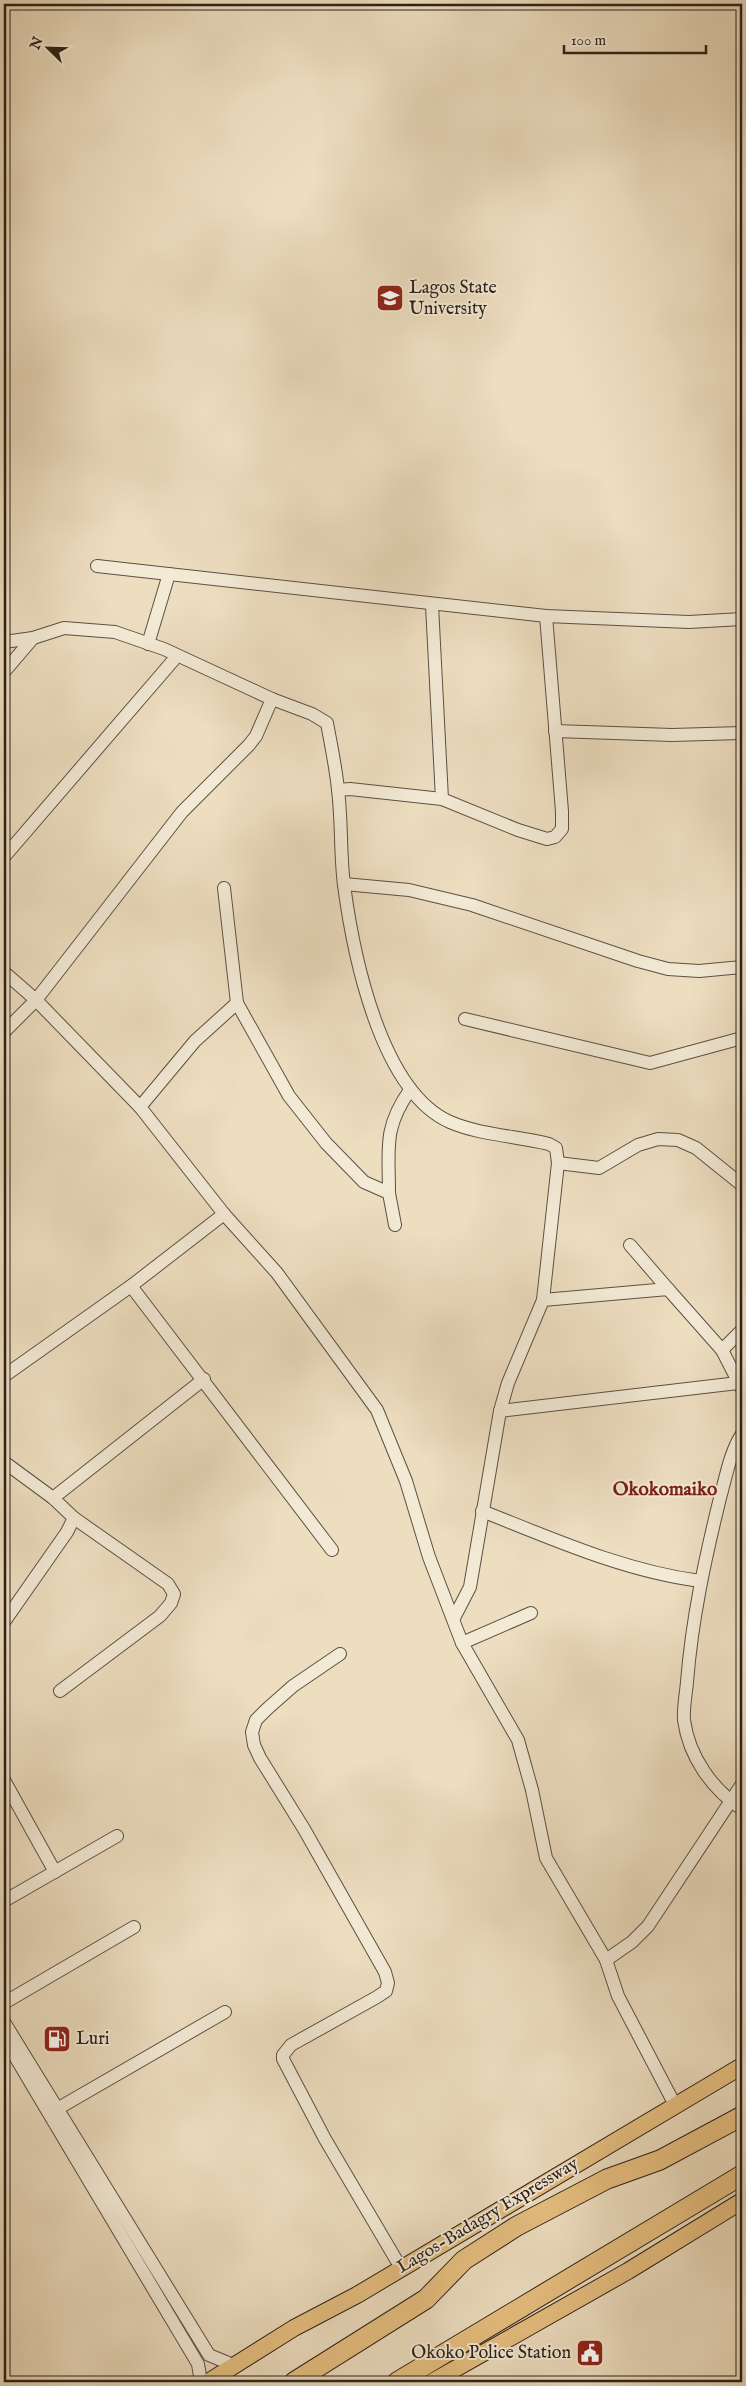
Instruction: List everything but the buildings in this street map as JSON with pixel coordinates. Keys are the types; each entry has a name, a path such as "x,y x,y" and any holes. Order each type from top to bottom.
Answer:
{"highway":[{"name":"Lagos-Badagry Expressway","path":"294,2382 426,2299 464,2260 517,2226 608,2178 660,2160 742,2116"},
{"path":"397,2382 742,2175"}],"main road":[{"name":"Lagos-Badagry Expressway","path":"208,2382 233,2365 742,2066"},
{"path":"432,2382 628,2271 742,2201"}],"street":[{"path":"97,566 432,605 546,616 689,622 742,619"},
{"path":"148,644 169,574"},
{"path":"432,605 442,799"},
{"path":"338,790 356,790 442,799 518,830 547,839 555,837 562,829 546,616"},
{"path":"4,642 33,638 64,628 88,628 114,632 177,656 272,699 312,714 327,723 338,790 344,884 363,979 375,1021 391,1058 410,1090 427,1108 449,1121 472,1129 549,1144 556,1148 558,1163 543,1300 508,1383 500,1411 470,1587 454,1618"},
{"path":"4,672 33,638"},
{"path":"4,857 177,656"},
{"path":"4,1032 36,1000 182,812 256,736 272,699"},
{"path":"555,730 672,735 742,733"},
{"path":"344,884 409,890 472,906 638,961 668,969 699,971 742,967"},
{"path":"224,888 237,1003 289,1096 326,1143 364,1182 388,1194"},
{"path":"4,972 36,1000 140,1107 224,1214 277,1273 377,1410 406,1481 430,1557 462,1643 518,1740 532,1790 546,1858 606,1960 618,1996 675,2106"},
{"path":"140,1107 195,1042 237,1003"},
{"path":"464,1019 650,1063 742,1038"},
{"path":"395,1224 388,1194 387,1147 389,1132 398,1107 410,1090"},
{"path":"558,1163 599,1168 638,1145 658,1139 678,1140 696,1148 742,1185"},
{"path":"4,1376 131,1286 224,1214"},
{"path":"500,1411 740,1386 722,1350 630,1244"},
{"path":"131,1286 204,1379 227,1414 332,1550"},
{"path":"543,1300 668,1290"},
{"path":"722,1350 742,1330"},
{"path":"53,1498 204,1379"},
{"path":"742,1434 727,1475 700,1581 689,1652 684,1719 692,1748 708,1778 731,1802 742,1810"},
{"path":"4,1462 53,1498 74,1518 168,1584 174,1594 172,1603 160,1616 60,1691"},
{"path":"482,1511 587,1553 671,1577 700,1581"},
{"path":"4,1622 67,1532 74,1518"},
{"path":"462,1643 531,1613"},
{"path":"340,1654 293,1686 267,1708 256,1720 252,1732 254,1745 260,1758 304,1829 378,1958 388,1983 386,1991 377,1997 291,2045 283,2059 325,2139 401,2268"},
{"path":"4,1780 55,1872"},
{"path":"606,1960 632,1942 648,1926 742,1784"},
{"path":"4,1901 117,1836"},
{"path":"4,2003 134,1927"},
{"path":"57,2109 225,2012"},
{"path":"4,2022 209,2355 233,2365"},
{"path":"4,2038 198,2364 201,2382"}],"place":[{"name":"Lagos State University","path":"390,298"},
{"name":"Luri","path":"57,2039"},
{"name":"Okoko Police Station","path":"590,2353"}],"district":[{"name":"Okokomaiko","path":"665,1490"}]}
